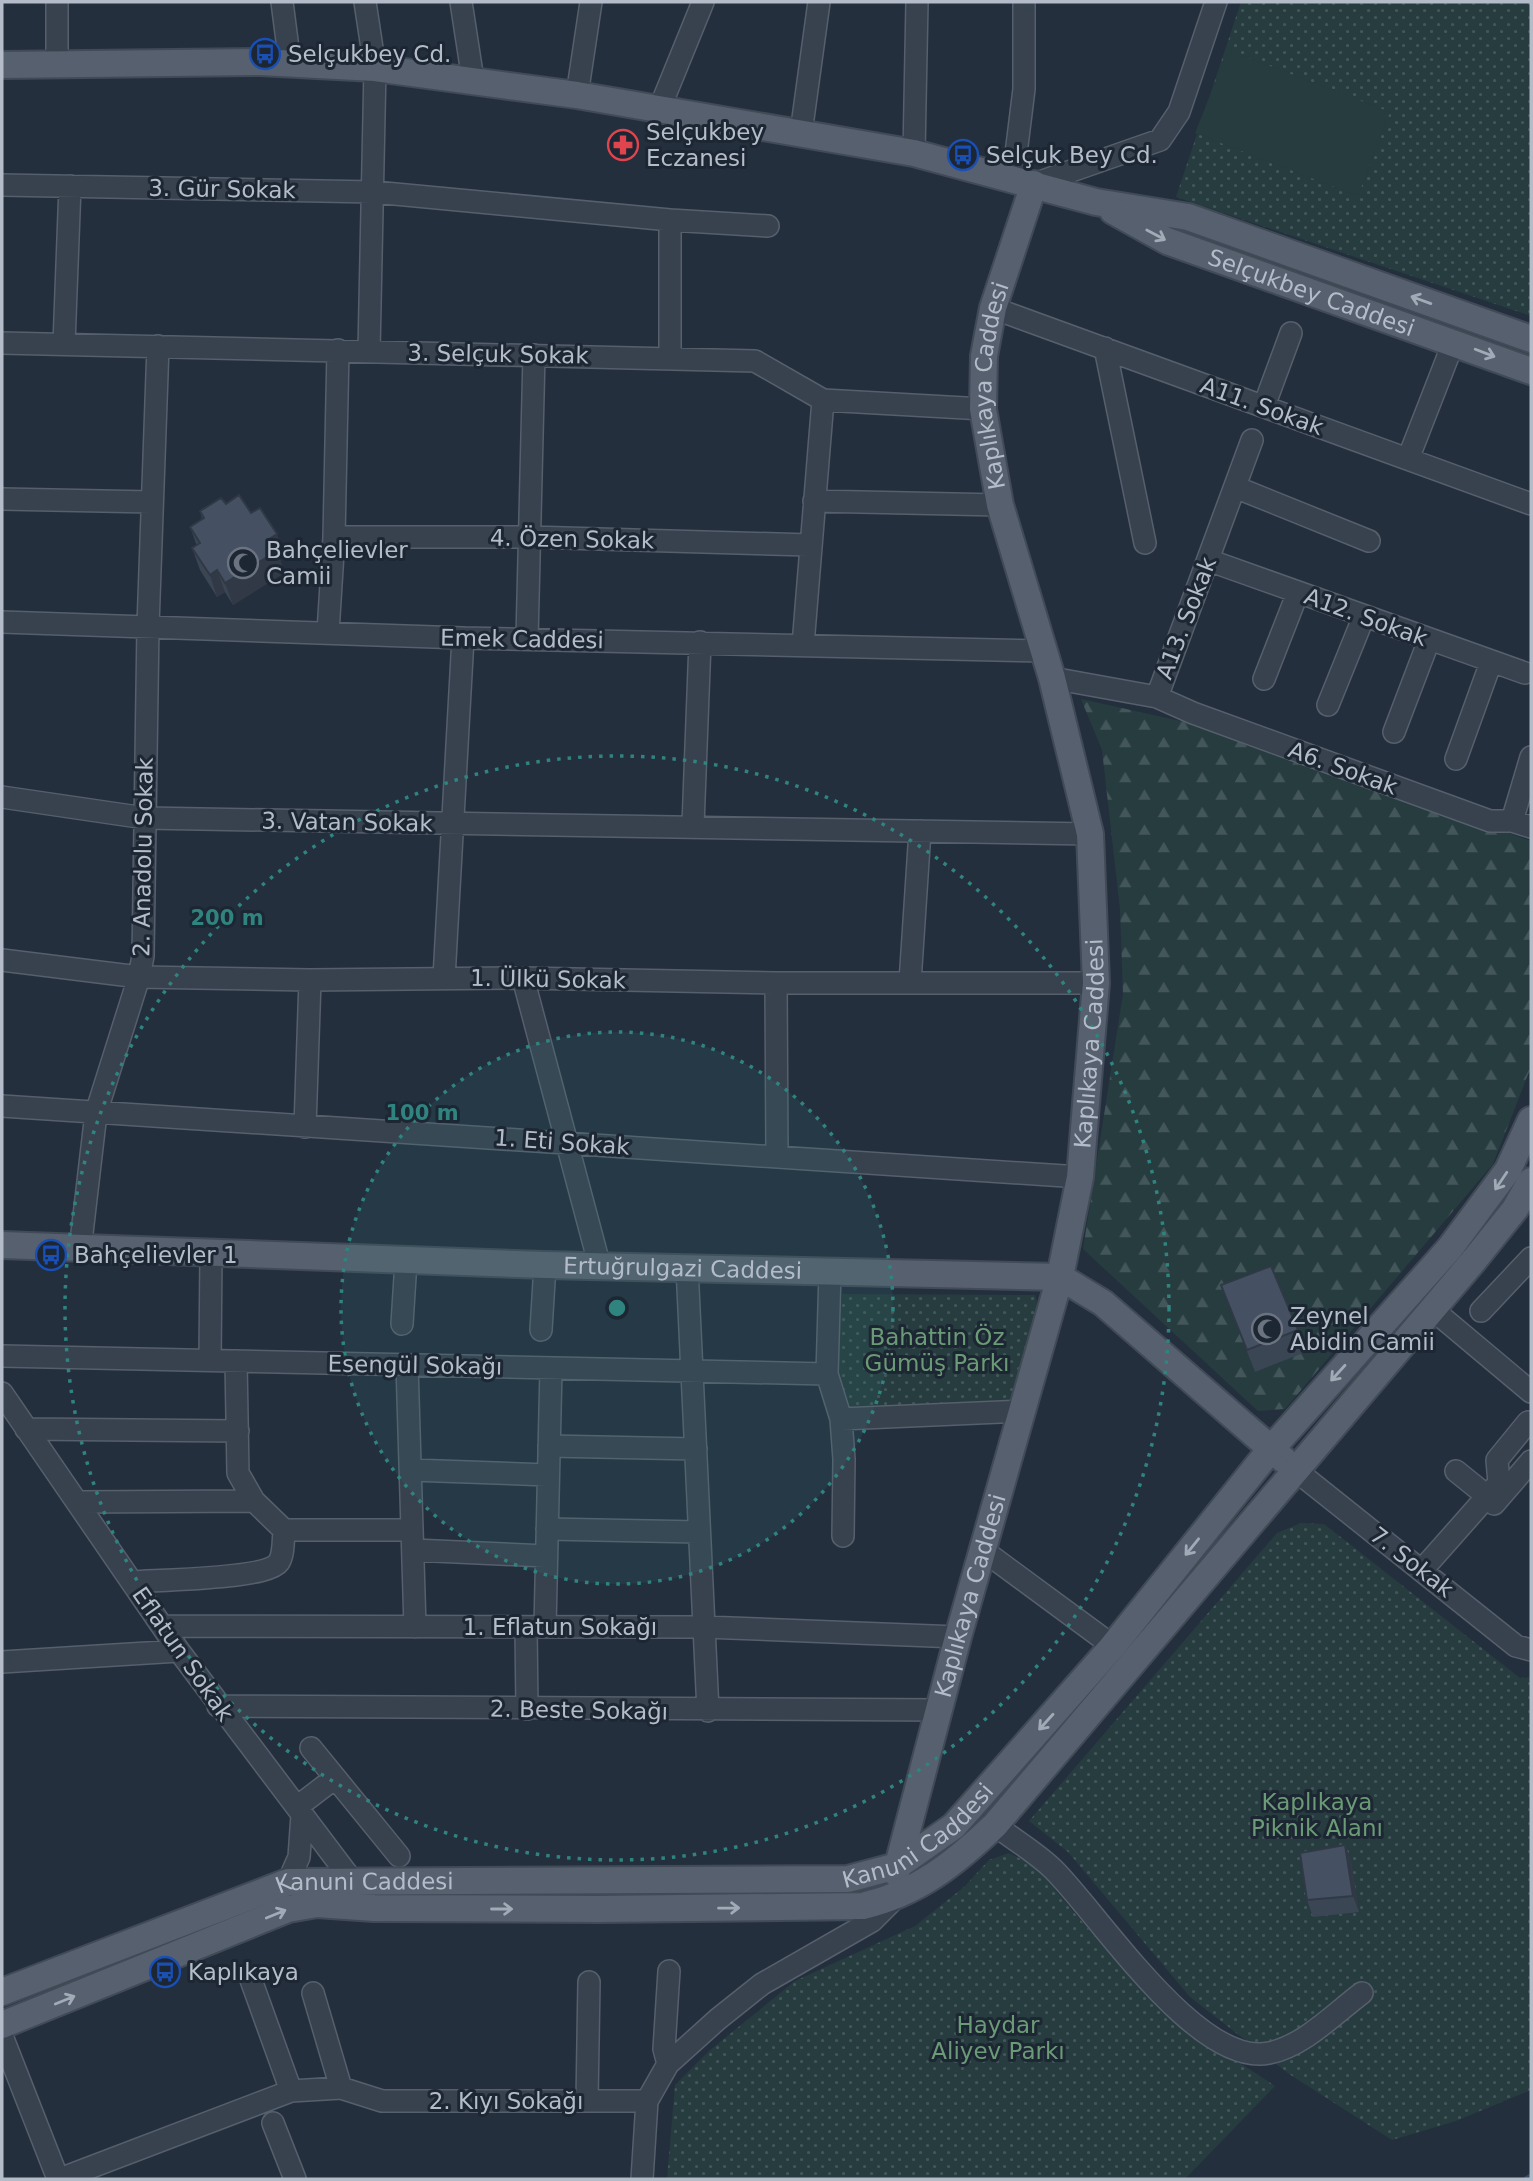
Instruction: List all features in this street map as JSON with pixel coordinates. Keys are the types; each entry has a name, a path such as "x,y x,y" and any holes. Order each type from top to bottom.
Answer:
{"main road":[{"name":"Selçukbey Caddesi","path":"2,65 290,64 375,68 576,96 914,153 1096,202 1188,216 1531,339"},
{"name":"Kaplıkaya Caddesi","path":"894,1899 897,1866 958,1637 1060,1277 1080,1177 1096,983 1090,834 1052,678 1000,505 983,409 984,356 1023,181"},
{"name":"Selçukbey Caddesi","path":"1096,202 1167,241 1531,370"},
{"name":"Kanuni Caddesi","path":"2,1992 288,1882 848,1879 897,1866 954,1826 1113,1646 1270,1448 1450,1248 1508,1170 1531,1120"},
{"name":"Kanuni Caddesi","path":"2,2025 288,1909 317,1904 374,1908 863,1906 894,1899 933,1879 995,1825 1433,1308 1514,1209 1531,1181"},
{"name":"Ertuğrulgazi Caddesi","path":"2,1245 211,1255 600,1267 1060,1277 1103,1303 1294,1469"}],"street":[{"path":"57,2 57,64"},
{"path":"282,2 290,64"},
{"path":"365,2 375,68 369,351"},
{"path":"461,2 473,80"},
{"path":"576,96 591,2"},
{"path":"659,110 703,2"},
{"path":"801,133 819,2"},
{"path":"914,153 917,2"},
{"path":"1024,2 1023,181 1160,140 1179,112 1216,2"},
{"name":"3. Gür Sokak","path":"2,185 374,192 670,220"},
{"path":"64,344 70,186"},
{"path":"670,358 670,220 768,226"},
{"name":"A11. Sokak","path":"993,307 1531,503"},
{"path":"1264,406 1290,333"},
{"path":"1408,459 1454,341"},
{"name":"3. Selçuk Sokak","path":"2,342 755,361 822,400 983,409"},
{"name":"2. Anadolu Sokak","path":"80,1250 96,1113 139,977 143,956 148,626 158,346"},
{"path":"1105,348 1145,543"},
{"path":"328,632 334,537 338,350"},
{"path":"527,639 534,355"},
{"path":"803,645 822,400"},
{"name":"A13. Sokak","path":"1052,678 1157,697 1252,440"},
{"path":"1235,487 1369,541"},
{"path":"2,499 152,502"},
{"path":"814,501 1000,505"},
{"name":"4. Özen Sokak","path":"334,537 530,537 810,545"},
{"name":"A12. Sokak","path":"1209,560 1525,673"},
{"path":"1264,680 1298,592"},
{"path":"1328,705 1364,616"},
{"name":"Emek Caddesi","path":"2,622 463,638 1043,651"},
{"path":"444,978 463,638"},
{"path":"1394,733 1429,640"},
{"path":"693,825 700,642"},
{"path":"1456,758 1490,662"},
{"name":"A6. Sokak","path":"1157,697 1193,713 1490,821 1522,824"},
{"path":"1522,824 1531,757"},
{"name":"3. Vatan Sokak","path":"2,797 145,818 451,825 693,825 1090,834"},
{"path":"911,982 920,831"},
{"name":"1. Ülkü Sokak","path":"2,960 139,977 310,980 523,978 776,984 1096,983"},
{"path":"523,978 600,1267"},
{"path":"305,1127 310,980"},
{"path":"776,984 777,1156"},
{"name":"1. Eti Sokak","path":"2,1107 1080,1177"},
{"path":"210,1360 211,1255"},
{"path":"1481,1311 1531,1258"},
{"path":"402,1324 406,1261"},
{"path":"541,1330 545,1265"},
{"path":"687,1268 708,1711"},
{"path":"830,1272 827,1374 841,1419 843,1536"},
{"path":"1433,1308 1531,1392"},
{"name":"Esengül Sokağı","path":"2,1356 827,1374"},
{"path":"236,1361 238,1473 254,1501 284,1530 413,1540 546,1556"},
{"path":"407,1365 415,1627"},
{"path":"527,1709 535,1627 546,1556 551,1368"},
{"name":"Eflatun Sokak","path":"2,1393 218,1706 352,1883 374,1908"},
{"path":"841,1419 1023,1410"},
{"path":"1426,1573 1499,1483 1497,1460 1528,1422"},
{"path":"26,1429 238,1431"},
{"path":"549,1446 696,1450"},
{"path":"1426,1573 1531,1461"},
{"name":"7. Sokak","path":"1294,1469 1516,1646 1531,1650"},
{"path":"411,1470 548,1475"},
{"path":"1456,1471 1487,1496"},
{"path":"78,1502 254,1501"},
{"path":"133,1582 243,1574 272,1569 281,1560 284,1530"},
{"path":"547,1530 699,1532"},
{"path":"984,1551 1113,1646"},
{"name":"1. Eflatun Sokağı","path":"162,1626 704,1628 958,1637"},
{"path":"2,1662 179,1651"},
{"name":"2. Beste Sokağı","path":"218,1706 708,1711 940,1710"},
{"path":"311,1748 399,1856"},
{"path":"288,1882 299,1857 299,1811 335,1778"},
{"path":"995,1825 1053,1869 1147,1980 1185,2016 1243,2054 1268,2053 1290,2046 1362,1993"},
{"path":"642,2179 647,2101 668,2064 762,1983 872,1921 894,1899"},
{"path":"668,2064 664,2049 669,1971"},
{"path":"251,1980 291,2091"},
{"path":"587,2101 589,1982"},
{"path":"313,1993 341,2088"},
{"path":"2,2036 60,2179"},
{"name":"2. Kıyı Sokağı","path":"60,2179 291,2091 341,2088 382,2101 647,2101"},
{"path":"273,2123 295,2179"}],"green space":[{"path":"1241,2 1531,2 1531,316 1176,197"},
{"path":"1228,50 1390,112 1358,196 1195,133"},
{"path":"1081,699 1212,728 1531,841 1531,1067 1493,1164 1285,1409 1258,1411 1083,1249 1123,994 1120,909 1102,750"},
{"name":"Bahattin Öz Gümüş Parkı","path":"842,1294 1035,1295 1038,1305 1008,1406 850,1407 836,1365"},
{"name":"Kaplıkaya Piknik Alanı","path":"1301,1523 1324,1524 1520,1678 1531,1677 1531,2090 1456,2121 1392,2140 1289,2074 1190,1997 1068,1852 1029,1821 1277,1533"},
{"name":"Haydar Aliyev Parkı","path":"1009,1853 1046,1871 1056,1891 1170,2017 1275,2086 1185,2179 667,2179 675,2085 709,2051 795,1981 915,1926 964,1887 989,1860"}],"building":[{"name":"Bahçelievler Camii","path":"239,495 251,513 260,508 277,534 269,539 277,551 225,583 217,570 210,575 192,548 200,543 190,527 204,518 200,511 221,498 226,504"},
{"name":"Zeynel Abidin Camii","path":"1271,1266 1298,1330 1247,1350 1221,1285"},
{"path":"1345,1845 1353,1896 1307,1900 1300,1853"}],"waterway":[{"path":"1526,2179 1531,2176"}],"place":[{"name":"Selçukbey Cd.","path":"265,54"},
{"name":"Selçukbey Eczanesi","path":"623,145"},
{"name":"Selçuk Bey Cd.","path":"963,155"},
{"name":"Bahçelievler Camii","path":"243,563"},
{"name":"Bahçelievler 1","path":"51,1255"},
{"name":"Zeynel Abidin Camii","path":"1267,1329"},
{"name":"Kaplıkaya","path":"165,1972"}]}
